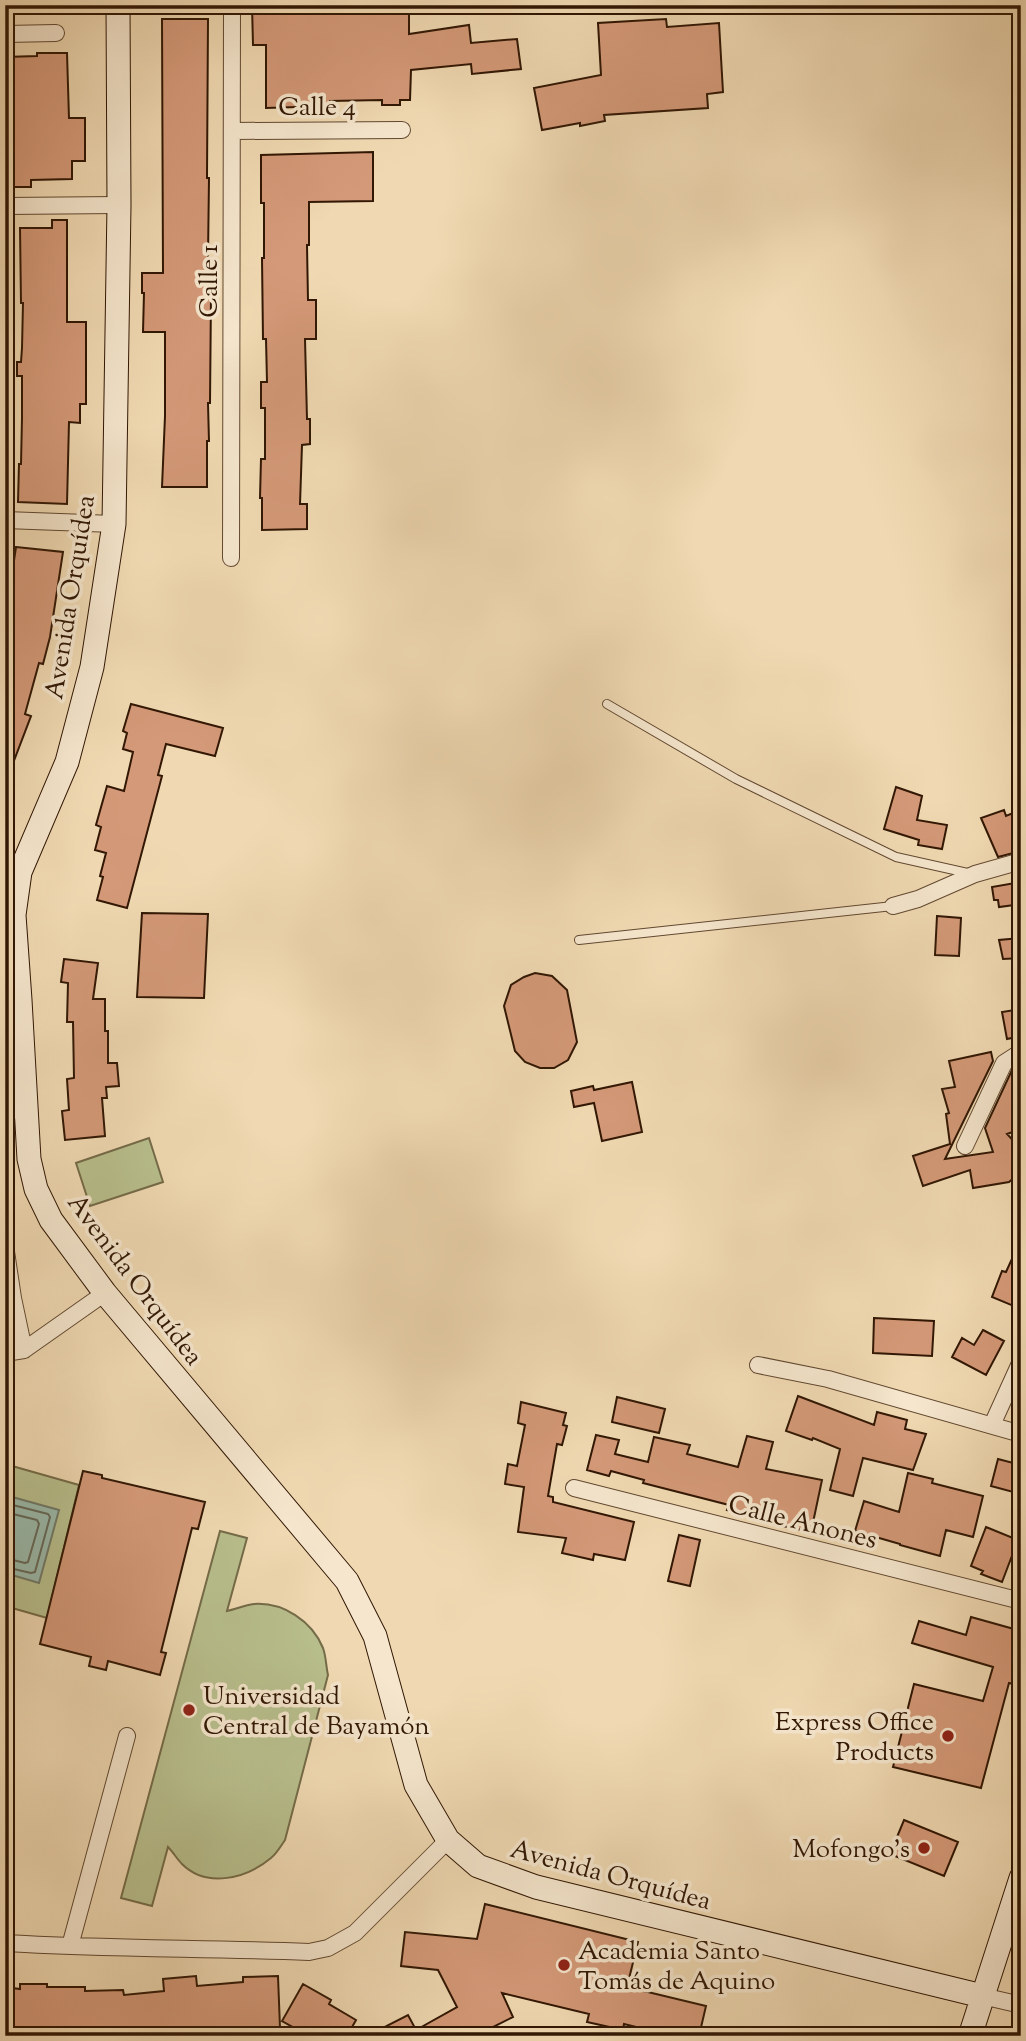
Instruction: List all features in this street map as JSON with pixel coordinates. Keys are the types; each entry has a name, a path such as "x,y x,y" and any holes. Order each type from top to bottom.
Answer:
{"street":[{"name":"Avenida Orquídea","path":"118,5 119,205 114,524 92,667 67,762 20,873 9,915 24,1070 29,1159 36,1189 51,1220 105,1293 347,1581 375,1636 416,1785 448,1840 478,1866 536,1887 1021,2005"},
{"name":"Calle 1","path":"231,558 232,5"},
{"path":"5,34 56,33"},
{"name":"Calle 4","path":"233,131 402,130"},
{"path":"5,206 119,205"},
{"path":"5,520 114,524"},
{"path":"892,906 918,899 975,874 1021,860"},
{"path":"965,1146 1004,1063 1021,1052"},
{"path":"5,1124 24,1070"},
{"path":"5,1245 24,1350"},
{"path":"5,1353 24,1350 105,1293"},
{"path":"992,1426 1021,1361"},
{"path":"758,1365 828,1379 1021,1434"},
{"name":"Calle Anones","path":"574,1488 1021,1601"},
{"path":"70,1946 127,1735"},
{"path":"5,1943 309,1952 328,1948 355,1933 448,1840"},
{"path":"970,2036 1021,1878"}],"lane":[{"path":"607,704 737,779 897,857 975,874"},
{"path":"579,940 892,906"}],"green space":[{"path":"149,1138 163,1182 90,1206 76,1163"},
{"path":"5,1464 79,1485 47,1618 5,1606"},
{"path":"220,1531 247,1538 227,1611 265,1604 295,1615 312,1629 318,1638 324,1651 328,1675 285,1840 277,1852 250,1871 227,1878 215,1878 192,1872 168,1847 152,1906 121,1898"}],"water":[{"path":"5,1495 59,1510 39,1583 5,1573"}],"building":[{"path":"252,5 409,5 409,34 469,25 471,43 517,39 521,69 472,74 471,64 411,70 410,100 400,100 400,105 382,105 382,100 330,101 330,106 266,108 266,45 253,45"},
{"path":"162,19 208,19 207,178 211,293 207,487 162,487 165,332 143,332 142,273 163,273"},
{"path":"666,19 667,27 719,23 723,92 707,94 708,108 604,115 605,121 542,130 534,88 601,75 598,23"},
{"path":"37,53 67,53 69,118 85,118 85,161 72,161 72,179 31,180 31,187 5,187 5,133 13,133 12,101 5,101 5,57 37,56"},
{"path":"373,152 373,201 309,202 308,300 316,300 316,339 305,339 310,444 302,445 300,504 307,504 307,529 262,530 260,498 261,459 265,459 265,408 261,408 261,382 267,382 266,339 263,339 264,203 261,203 261,155"},
{"path":"52,220 67,220 67,322 86,322 86,404 80,404 80,423 69,422 67,504 18,502 22,376 17,376 17,362 21,362 23,303 20,228 52,228"},
{"path":"16,547 63,552 50,637 43,664 39,663 25,714 31,716 5,779 5,621"},
{"path":"131,704 223,728 215,756 166,744 158,775 162,776 127,908 97,900 106,853 95,850 101,827 96,825 107,786 124,791 133,752 123,749 127,733 123,731"},
{"path":"896,787 922,796 917,820 947,825 942,849 918,845 919,840 884,829"},
{"path":"1004,810 1006,816 1013,813 1021,835 1021,851 998,857 981,818"},
{"path":"1021,882 1021,904 999,907 998,900 994,900 992,887"},
{"path":"142,913 208,914 204,998 137,997"},
{"path":"937,916 961,918 959,956 935,955"},
{"path":"1021,938 1021,958 1003,959 999,940"},
{"path":"64,959 98,963 93,999 105,999 108,1063 117,1063 119,1086 106,1087 107,1098 102,1098 105,1136 65,1140 62,1111 69,1110 67,1079 74,1078 73,1022 67,1022 68,983 61,982"},
{"path":"535,973 552,976 567,990 577,1042 568,1060 554,1068 540,1068 525,1062 515,1051 504,1006 511,985"},
{"path":"1021,1009 1021,1036 1007,1039 1002,1012"},
{"path":"991,1052 993,1061 945,1159 993,1152 985,1128 1012,1070 1021,1066 1021,1094 1013,1097 1021,1129 1007,1134 1021,1149 1021,1172 1009,1182 973,1188 970,1170 923,1186 913,1156 950,1144 946,1114 949,1113 942,1089 955,1087 949,1061"},
{"path":"632,1082 642,1132 602,1141 594,1103 574,1107 571,1091 593,1086 594,1090"},
{"path":"1021,1239 1021,1309 992,1297 1002,1271 1006,1272"},
{"path":"874,1318 934,1321 932,1356 873,1353"},
{"path":"983,1330 1004,1341 986,1375 952,1357 962,1338 974,1345"},
{"path":"798,1396 874,1425 877,1412 907,1420 905,1429 926,1434 913,1470 863,1458 853,1496 830,1490 840,1449 786,1431"},
{"path":"617,1397 665,1409 659,1433 612,1422"},
{"path":"521,1402 566,1413 563,1425 567,1426 562,1445 557,1444 548,1496 553,1497 553,1502 634,1522 625,1560 594,1554 593,1560 562,1553 566,1538 518,1532 524,1487 505,1484 508,1464 517,1466 525,1425 518,1423"},
{"path":"596,1435 619,1440 615,1454 648,1462 654,1437 690,1445 687,1454 738,1467 747,1436 773,1442 766,1469 822,1480 811,1532 727,1510 729,1505 643,1483 644,1480 611,1471 609,1476 587,1470"},
{"path":"998,1459 1021,1465 1021,1494 991,1486"},
{"path":"83,1471 102,1475 102,1478 205,1502 198,1529 192,1528 161,1652 166,1653 160,1675 108,1661 106,1670 89,1666 91,1657 40,1644"},
{"path":"908,1473 933,1479 932,1483 983,1496 973,1537 946,1530 940,1556 855,1531 864,1501 899,1512"},
{"path":"986,1527 1018,1540 1002,1582 981,1574 983,1571 971,1566"},
{"path":"679,1535 700,1540 690,1586 668,1581"},
{"name":"Express Office Products","path":"971,1617 1021,1631 1021,1686 1009,1683 981,1788 893,1767 914,1684 983,1701 993,1667 912,1643 919,1621 966,1635"},
{"name":"Mofongo's","path":"904,1820 958,1842 944,1876 890,1854"},
{"path":"485,1904 638,1942 627,1987 706,2006 699,2036 673,2036 624,2024 623,2030 587,2022 589,2014 502,1993 513,2017 485,2031 487,2036 367,2036 408,2015 416,2030 457,2007 438,1970 401,1966 405,1932 477,1939"},
{"path":"196,1976 197,1986 243,1982 243,1977 278,1976 280,2028 222,2029 222,2032 167,2035 167,2032 130,2036 5,2036 5,1987 20,1989 20,1984 47,1984 47,1987 85,1987 85,1991 123,1990 124,1995 164,1991 163,1979"},
{"path":"303,1984 331,2000 329,2004 356,2020 347,2036 309,2036 282,2021"}],"place":[{"name":"Universidad Central de Bayamón","path":"189,1710"},
{"name":"Express Office Products","path":"948,1736"},
{"name":"Mofongo's","path":"924,1848"},
{"name":"Academia Santo Tomás de Aquino","path":"564,1965"}]}
